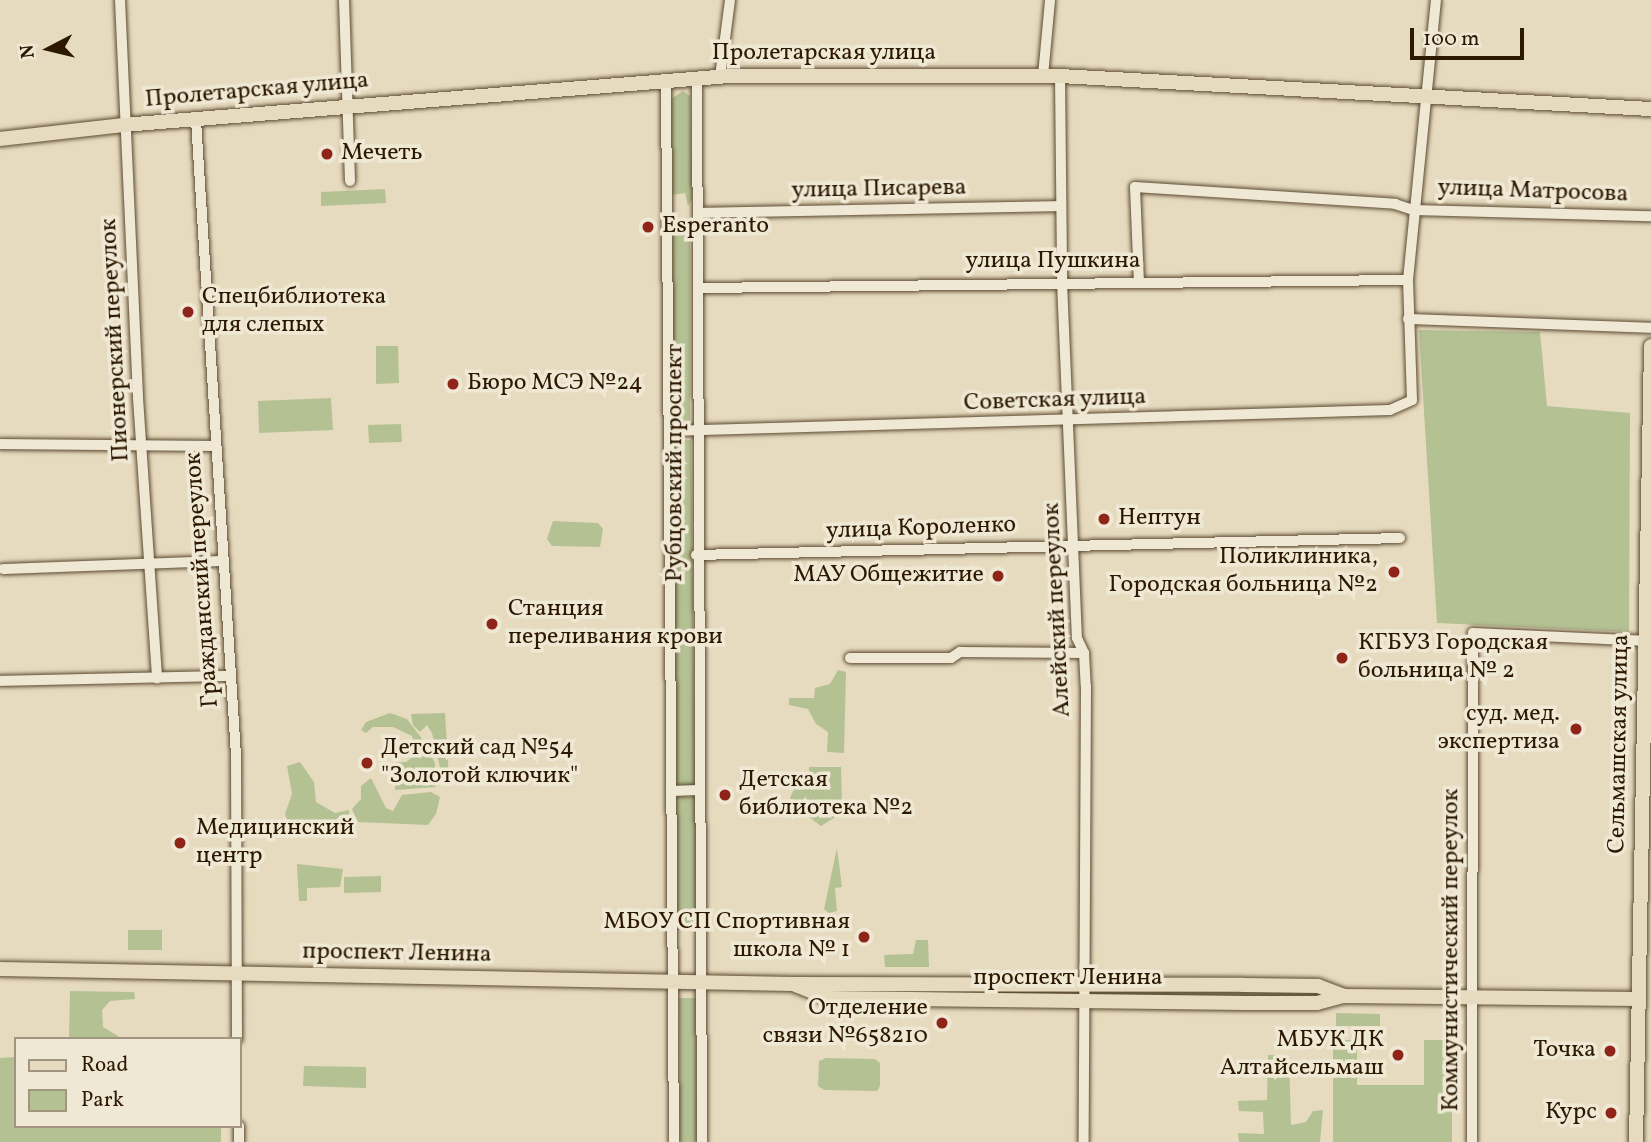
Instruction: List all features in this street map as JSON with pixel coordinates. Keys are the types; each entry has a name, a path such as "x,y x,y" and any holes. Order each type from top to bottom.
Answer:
{"main road":[{"name":"Пролетарская улица","path":"0,139 123,125 720,77 1060,76 1651,109"},
{"name":"Сельмашская улица","path":"1636,1142 1645,999 1651,346"},
{"name":"проспект Ленина","path":"0,969 702,981 1086,1001 1321,995"},
{"name":"проспект Ленина","path":"816,988 1086,984 1344,996 1645,999"}],"street":[{"name":"Пионерский переулок","path":"120,0 123,125 141,445 158,678"},
{"path":"344,0 345,106 350,181"},
{"path":"720,77 730,0"},
{"path":"1043,76 1050,0"},
{"path":"1436,0 1424,95 1408,280 1408,320 1651,328"},
{"name":"Алейский переулок","path":"1060,76 1062,282 1077,638 1084,653 1084,1142"},
{"name":"Рубцовский проспект","path":"696,78 699,288 696,555 702,1142"},
{"name":"Рубцовский проспект","path":"667,80 674,1142"},
{"name":"Гражданский переулок","path":"196,120 237,797 237,1037"},
{"name":"улица Матросова","path":"1139,283 1135,187 1395,204 1414,210 1651,216"},
{"name":"улица Писарева","path":"698,213 1060,205"},
{"name":"улица Пушкина","path":"699,288 1408,280"},
{"name":"Советская улица","path":"669,431 1069,422 1390,410 1412,400 1408,320"},
{"path":"0,444 214,446"},
{"name":"улица Короленко","path":"696,555 1400,538"},
{"path":"3,569 149,567 222,561"},
{"name":"Коммунистический переулок","path":"1472,1142 1473,633 1647,641"},
{"path":"850,659 951,657 960,652 1084,653"},
{"path":"0,681 229,676"},
{"path":"671,791 699,790"}],"green space":[{"path":"683,91 690,96 692,199 688,206 685,193 671,195 669,100"},
{"path":"385,189 386,203 321,206 321,192"},
{"path":"672,223 690,223 690,423 678,426 673,422"},
{"path":"1419,330 1540,332 1547,406 1630,413 1629,632 1437,623"},
{"path":"376,346 398,346 399,383 376,384"},
{"path":"331,398 333,430 259,433 258,401"},
{"path":"401,424 402,442 369,443 368,425"},
{"path":"672,440 691,440 695,785 676,785"},
{"path":"553,521 598,523 603,529 600,547 552,546 547,539"},
{"path":"838,670 846,672 844,753 827,752 828,732 816,724 808,709 789,705 789,698 814,698 815,688 830,684"},
{"path":"390,713 407,719 423,740 435,763 436,787 395,790 394,763 406,762 417,753 412,736 393,727 373,727 366,733 361,730 366,722"},
{"path":"445,713 449,778 443,781 432,733 427,725 420,732 413,725 411,714"},
{"path":"300,762 314,782 316,802 335,813 349,810 349,826 288,826 285,814 292,794 287,766"},
{"path":"809,767 841,767 842,806 837,816 821,826 794,806 790,798 794,789 808,788"},
{"path":"371,778 386,808 393,811 402,795 431,792 440,797 436,814 428,825 358,822 352,809 361,799 361,786"},
{"path":"675,796 696,797 697,930 676,930"},
{"path":"837,848 842,887 835,888 837,911 829,913 824,909"},
{"path":"297,864 343,869 340,887 307,888 307,901 299,901"},
{"path":"381,876 381,892 344,893 344,877"},
{"path":"128,930 162,930 162,950 128,950"},
{"path":"916,940 928,940 929,967 885,967 884,955 913,954"},
{"path":"1090,986 1323,992 1322,997 1090,999"},
{"path":"70,991 134,992 135,999 110,1001 102,1010 103,1027 120,1037 69,1037"},
{"path":"679,998 696,998 697,1142 680,1142"},
{"path":"1336,1013 1380,1014 1380,1026 1336,1026"},
{"path":"1333,1040 1357,1040 1357,1085 1424,1085 1424,1040 1452,1040 1452,1142 1333,1142"},
{"path":"1268,1055 1289,1055 1291,1125 1306,1122 1313,1111 1323,1110 1320,1142 1239,1142 1238,1133 1264,1134 1263,1112 1239,1111 1238,1101 1267,1100"},
{"path":"14,1057 14,1128 221,1128 221,1142 0,1142 0,1058"},
{"path":"826,1058 875,1059 880,1063 880,1086 877,1091 824,1090 818,1086 819,1061"},
{"path":"304,1066 366,1067 366,1088 303,1086"}],"place":[{"name":"Мечеть","path":"327,154"},
{"name":"Esperanto","path":"648,227"},
{"name":"Спецбиблиотека для слепых","path":"188,312"},
{"name":"Бюро МСЭ №24","path":"453,384"},
{"name":"Нептун","path":"1104,519"},
{"name":"Поликлиника, Городская больница №2","path":"1394,572"},
{"name":"МАУ Общежитие","path":"998,576"},
{"name":"Станция переливания крови","path":"492,624"},
{"name":"КГБУЗ Городская больница № 2","path":"1342,658"},
{"name":"суд. мед. экспертиза","path":"1576,729"},
{"name":"Детский сад №54 \"Золотой ключик\"","path":"367,763"},
{"name":"Детская библиотека №2","path":"725,795"},
{"name":"Медицинский центр","path":"180,843"},
{"name":"МБОУ СП Спортивная школа № 1","path":"864,937"},
{"name":"Отделение связи №658210","path":"942,1023"},
{"name":"Точка","path":"1610,1051"},
{"name":"МБУК ДК Алтайсельмаш","path":"1398,1055"},
{"name":"Курс","path":"1611,1113"}]}
